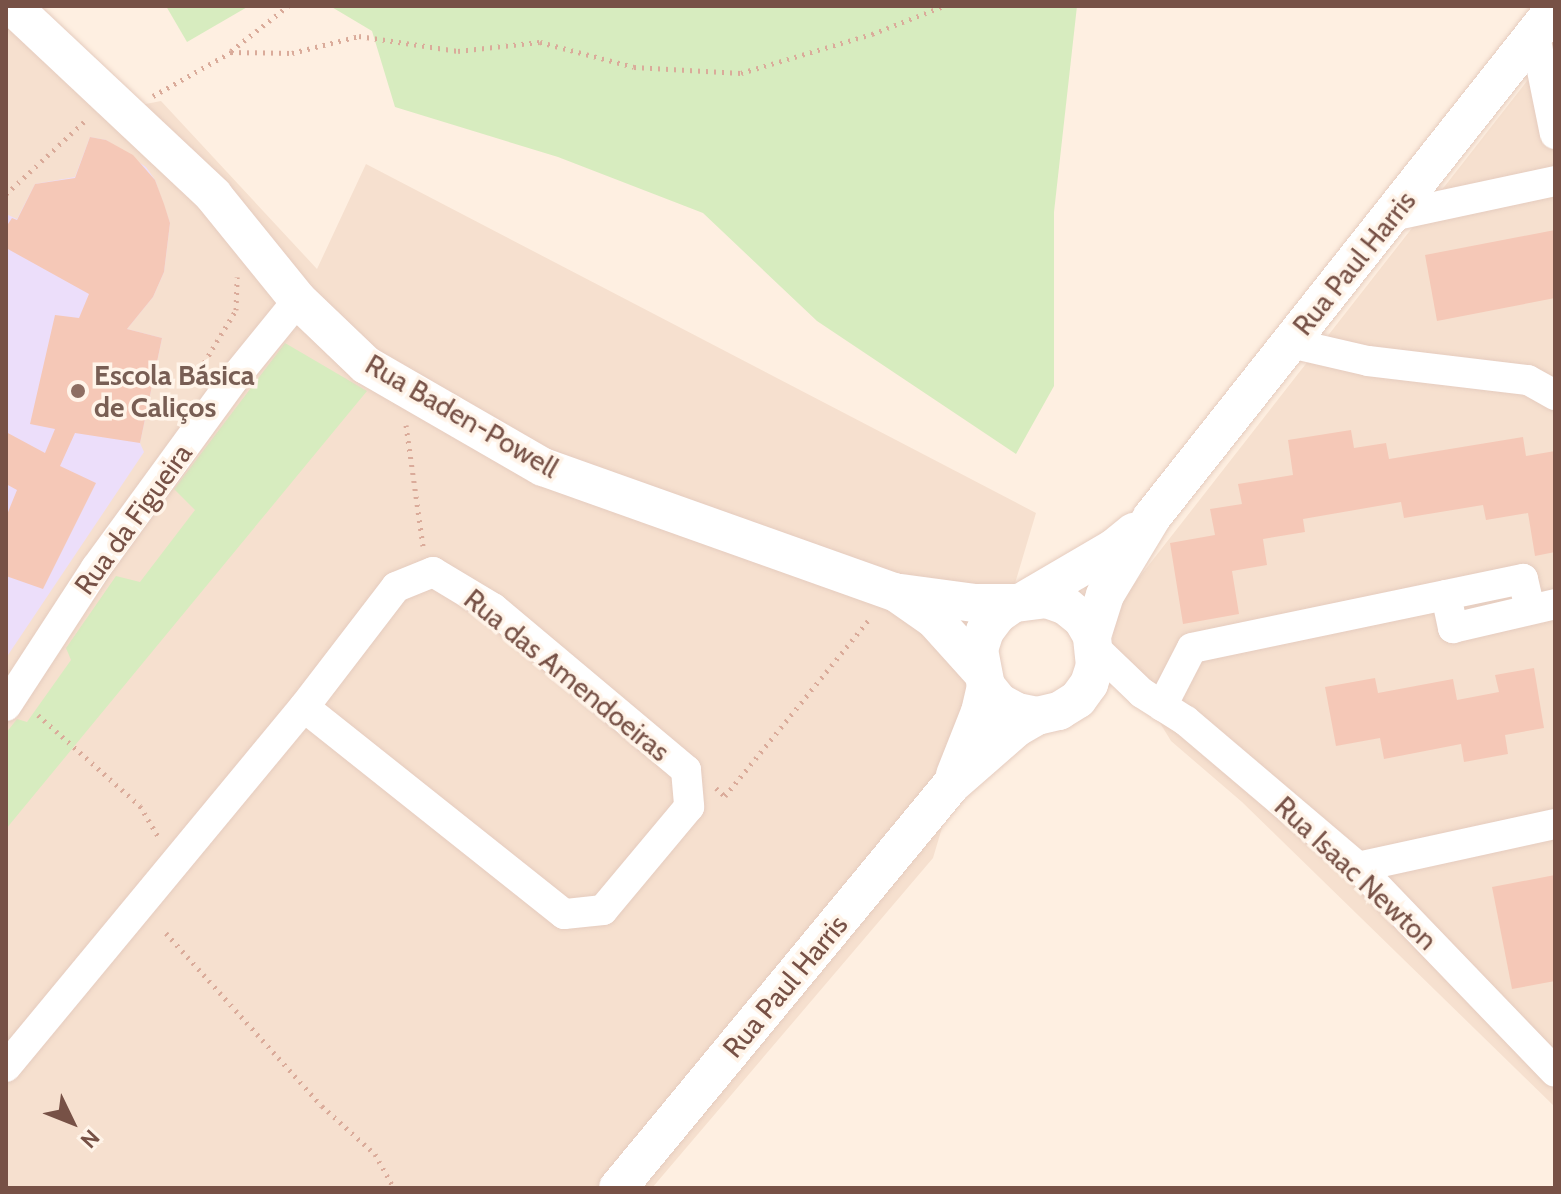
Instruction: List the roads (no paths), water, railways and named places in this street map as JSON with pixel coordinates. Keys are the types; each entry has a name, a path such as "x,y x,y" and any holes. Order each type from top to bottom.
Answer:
{"street":[{"name":"Rua Baden-Powell","path":"12,6 213,195 298,300 366,365 543,467 886,601"},
{"path":"1545,22 1555,134"},
{"name":"Rua Paul Harris","path":"1094,642 1105,595 1152,517 1545,22"},
{"path":"1392,216 1555,181"},
{"name":"Rua da Figueira","path":"6,706 105,556 233,380 298,300"},
{"path":"1290,343 1368,361 1528,380 1555,395"},
{"name":"Rua Paul Harris","path":"1020,601 1114,548 1152,517"},
{"name":"Rua das Amendoeiras","path":"6,1067 304,707 396,587 433,572 493,608 686,770 689,807 603,910 564,914 304,707"},
{"path":"1078,699 1152,699 1192,648 1523,579 1543,606"},
{"path":"886,601 975,603 1047,599 1066,606 1082,619 1094,642 1095,666 1089,684 1078,699 1059,711 1037,716 1016,728 951,785"},
{"path":"886,601 934,619 999,702 1017,712 1037,716"},
{"path":"951,785 980,712 983,678 979,650 985,631 997,615 1020,601"},
{"name":"Rua Isaac Newton","path":"1094,642 1152,699 1186,721 1358,867 1555,1072"},
{"name":"Rua Paul Harris","path":"618,1188 951,785"},
{"path":"1358,867 1555,824"}],"place":[{"name":"Escola Básica de Caliços","path":"78,391"}]}
